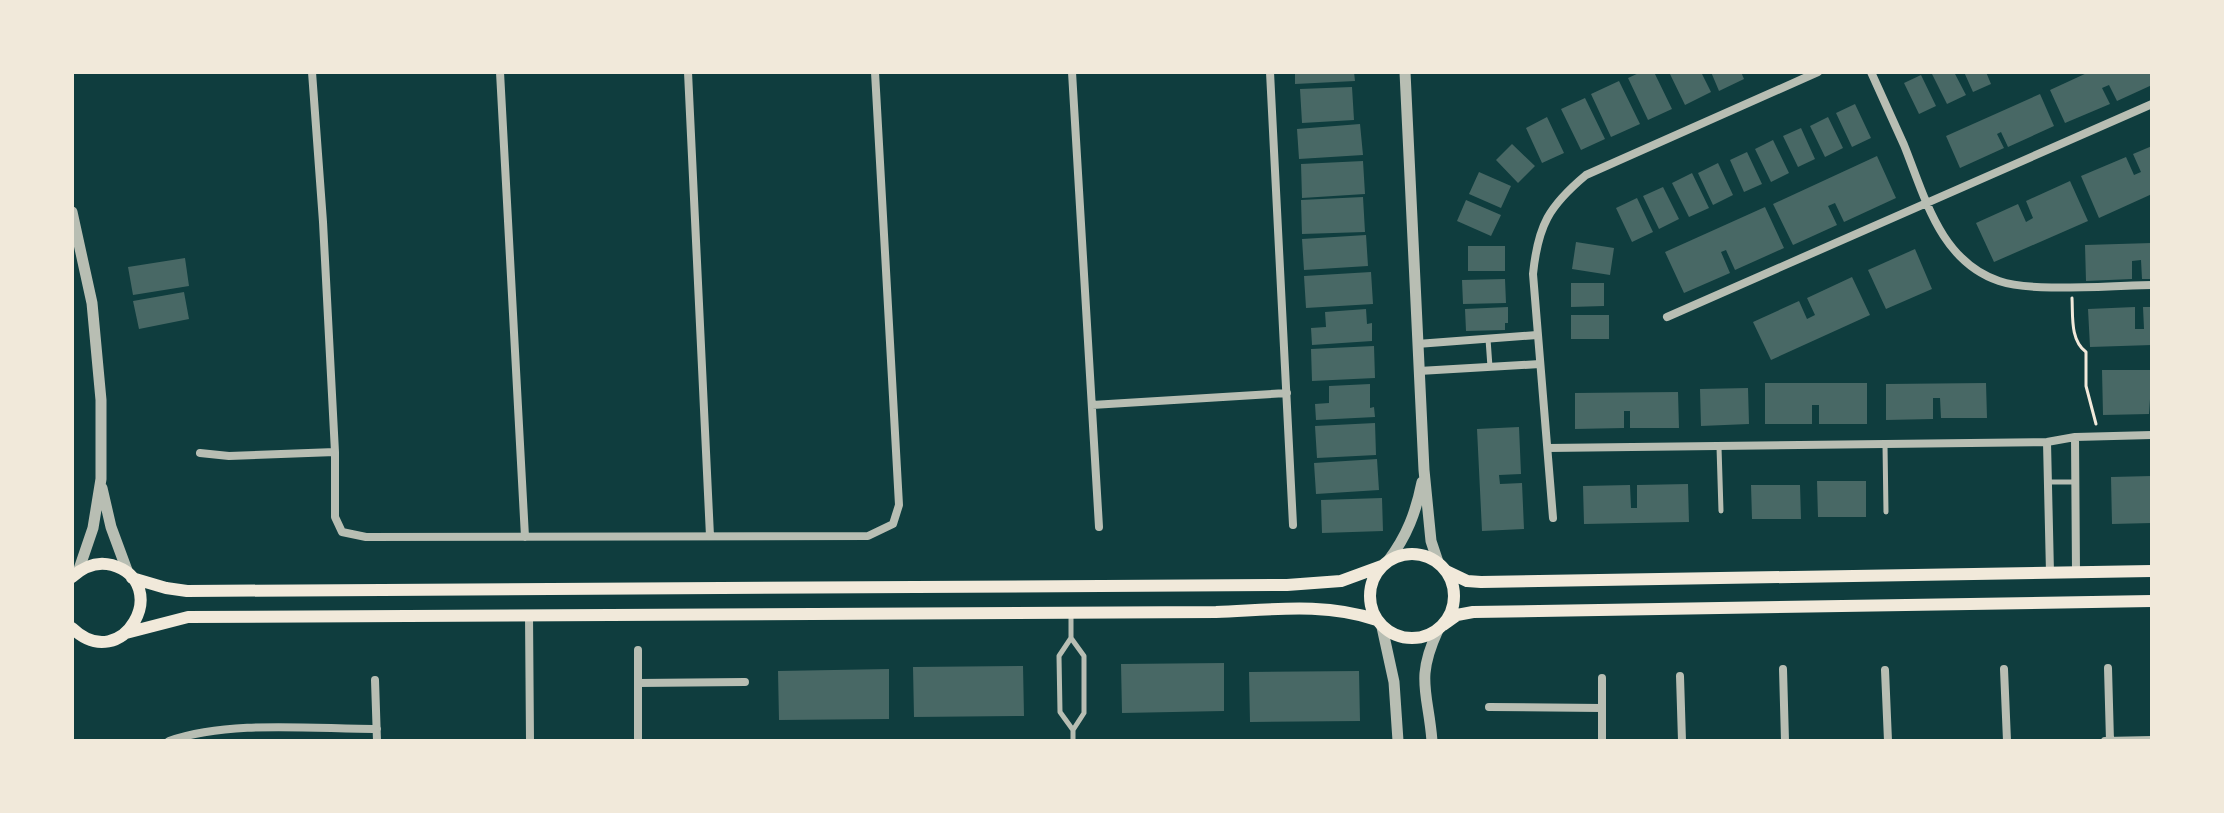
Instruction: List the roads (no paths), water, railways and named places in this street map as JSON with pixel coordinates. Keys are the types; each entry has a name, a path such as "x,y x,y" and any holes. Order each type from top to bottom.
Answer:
{"main road":[{"path":"74,576 94,564 106,564 130,576 166,588 187,591 1287,585 1341,581 1412,554 1426,556 1467,581 1481,582 2152,571"},
{"path":"1380,623 1370,604 1370,588 1385,563"},
{"path":"1440,628 1451,612 1454,600 1452,582 1442,567"},
{"path":"126,633 134,624 141,607 140,594 130,576"},
{"path":"73,630 86,638 109,641 126,633 188,617 1216,612 1318,608 1345,610 1380,623 1406,638 1424,637 1457,615 1473,612 2152,601"}],"street":[{"path":"312,72 335,452 335,517 342,532 366,537 868,536 893,524 899,505 875,72"},
{"path":"500,72 525,537"},
{"path":"688,72 710,536"},
{"path":"1072,72 1099,527"},
{"path":"1270,72 1293,525"},
{"path":"1405,72 1424,470 1431,541 1442,567"},
{"path":"1553,518 1533,274 1535,250 1544,223 1559,198 1586,175 1818,72"},
{"path":"1871,72 1941,234 1959,257 1974,269 1999,281 2025,286 2152,285"},
{"path":"1667,317 2152,104"},
{"path":"72,213 85,266 97,341 101,400 101,479 93,528 74,576"},
{"path":"1417,344 1537,335"},
{"path":"1419,371 1540,364"},
{"path":"1092,405 1287,393"},
{"path":"1548,448 2047,442 2075,437 2152,435"},
{"path":"2075,437 2076,572"},
{"path":"2047,442 2050,573"},
{"path":"200,453 229,456 335,452"},
{"path":"1385,563 1406,535 1412,521 1424,470"},
{"path":"101,479 111,527 130,576"},
{"path":"529,615 530,741"},
{"path":"1380,623 1394,682 1398,741"},
{"path":"1432,741 1423,674 1424,663 1440,628"},
{"path":"638,650 638,741"},
{"path":"2108,668 2108,741 2152,740"},
{"path":"1783,669 1785,741"},
{"path":"2004,669 2007,741"},
{"path":"1885,670 1888,741"},
{"path":"1680,676 1682,741"},
{"path":"1602,678 1602,741"},
{"path":"375,680 377,741"},
{"path":"638,683 745,682"},
{"path":"1489,707 1602,708"},
{"path":"169,741 195,732 231,729 377,729"},
{"path":"231,729 231,741"}],"lane":[{"path":"1488,339 1490,367"},
{"path":"1885,444 1886,512"},
{"path":"1719,446 1721,511"},
{"path":"2048,482 2075,482"},
{"path":"1071,612 1071,638 1059,656 1060,712 1073,730"},
{"path":"1071,638 1084,656 1084,713 1073,730 1073,741"}]}
